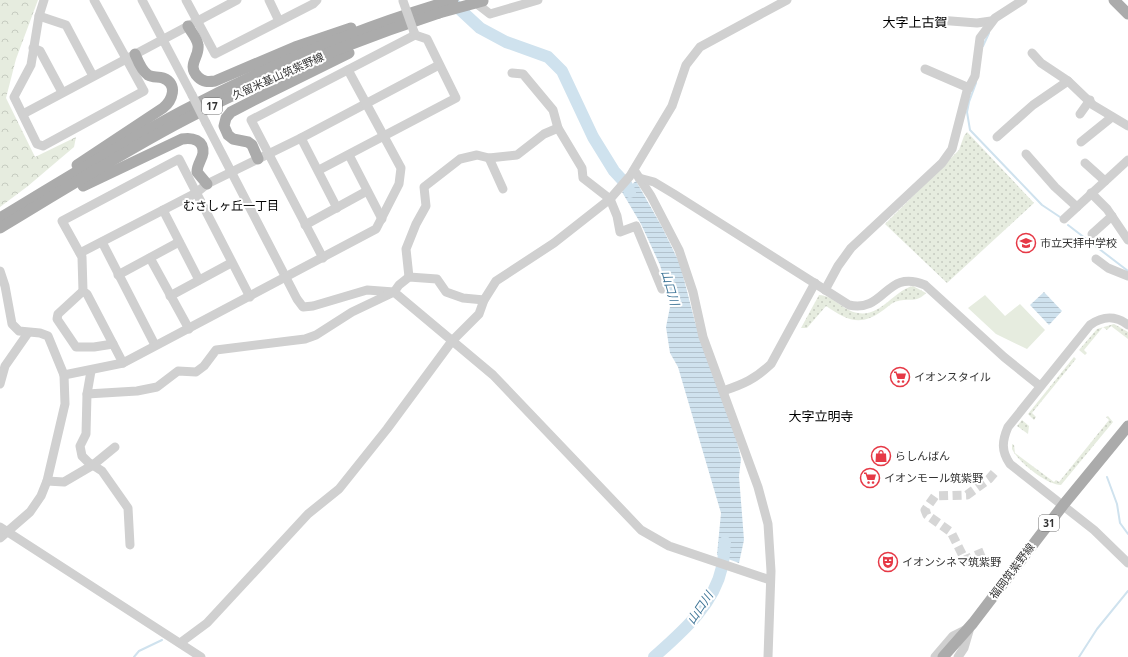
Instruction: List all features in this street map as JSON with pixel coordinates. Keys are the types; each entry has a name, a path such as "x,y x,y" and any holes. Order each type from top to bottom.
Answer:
{"main road":[{"name":"久留米基山筑紫野線","path":"0,218 45,196 206,109 302,65 393,29 453,0"},
{"name":"久留米基山筑紫野線","path":"0,228 113,150 196,105 291,60 398,18 480,0"},
{"path":"1114,0 1128,14"},
{"path":"188,26 198,45 198,50 193,61 193,70 199,78 208,82 215,81 295,47 329,35 377,20 398,18"},
{"path":"258,159 248,142 233,139 228,135 224,122 231,112 370,43 393,29"},
{"path":"45,196 61,176 105,144 163,108 171,100 173,94 171,85 164,78 154,77 143,70 130,56"},
{"path":"45,196 76,189 182,139 188,138 196,139 201,145 203,153 197,172 207,184"},
{"name":"福岡筑紫野線","path":"949,657 969,628 1064,504 1128,426"},
{"name":"福岡筑紫野線","path":"943,657 969,628"}],"street":[{"path":"44,0 39,16 31,65 14,97 38,144 43,146 144,91 130,56 94,0"},
{"path":"142,0 300,304 308,308 367,290 394,292 509,391 641,530 669,546 770,580"},
{"path":"186,0 198,20 214,54 313,4 317,0"},
{"path":"269,0 279,21"},
{"path":"319,170 456,98 427,39 415,34 403,0"},
{"path":"480,0 490,14 538,0"},
{"path":"180,643 207,623 308,514 339,489 387,429 452,341 479,314 484,300 496,281 554,243 610,199 619,187 634,175 672,106 686,64 700,47 786,0"},
{"path":"825,290 838,266 851,248 945,158 952,149 969,88 975,76 980,38 992,21 1023,0"},
{"path":"23,114 188,26 231,1"},
{"path":"39,16 66,25 94,76"},
{"path":"938,20 977,23 992,21"},
{"path":"323,258 251,120 415,34"},
{"path":"33,48 40,51 62,92"},
{"path":"1032,52 1041,63 1068,81 1112,117 1128,126"},
{"path":"80,254 196,193 207,184 301,138 439,65"},
{"path":"925,69 969,88"},
{"path":"64,376 123,363 376,229 400,184 401,168 348,70"},
{"path":"512,73 523,74 553,110 558,128 582,168 583,178 610,199 617,216 620,232 636,226 662,289"},
{"path":"997,137 1033,105 1068,81"},
{"path":"1080,114 1090,100"},
{"path":"1081,142 1112,117"},
{"path":"409,277 406,249 416,224 426,206 424,187 460,159 477,154 489,158 517,155 544,134 558,128"},
{"path":"301,138 319,170 337,208"},
{"path":"1026,154 1055,187 1077,207"},
{"path":"349,155 382,219"},
{"path":"489,158 503,189"},
{"path":"123,363 87,294 83,291 82,258 62,221 144,177 179,159 231,263 250,297"},
{"path":"1064,219 1128,160"},
{"path":"1085,163 1105,181"},
{"path":"634,175 651,196 679,250 704,337 758,487 768,524 770,539 768,657"},
{"path":"634,175 654,182 674,194 849,305 858,307 876,301 894,285 904,280 914,281 925,285 1004,357 1040,386"},
{"path":"305,225 367,191"},
{"path":"1091,193 1112,216 1128,240"},
{"path":"163,210 199,280"},
{"path":"1092,234 1112,216"},
{"path":"102,242 155,345"},
{"path":"118,275 180,242"},
{"path":"150,258 189,329"},
{"path":"1096,259 1108,268 1128,276"},
{"path":"170,296 231,263"},
{"path":"0,272 5,286 12,324 19,331 40,333 48,336 64,376 65,404 47,482 41,496 30,512 4,529 0,538"},
{"path":"87,394 137,391 157,387 178,371 196,372 204,366 216,350 305,339 316,335 352,312 394,292 399,285 409,277 437,279 446,292 462,298 484,300"},
{"path":"723,391 748,383 771,364 815,284"},
{"path":"83,291 58,314 57,319 76,347 94,347 113,344"},
{"path":"1128,324 1114,318 1104,317 1090,325 1008,427 1003,437 1003,448 1010,464 1064,504 1094,530 1128,563"},
{"path":"0,384 5,366 28,333"},
{"path":"91,371 87,394 86,434 80,446 82,456 102,471 128,508 130,544"},
{"path":"47,482 64,482 93,465 115,447"},
{"path":"4,529 201,657"},
{"path":"935,657 953,636 969,628"},
{"path":"958,657 964,648 969,628"}],"green space":[{"path":"0,0 38,0 16,59 6,98 35,157 76,137 74,147 28,186 0,207"},
{"path":"967,132 1034,203 947,283 885,224 959,150"},
{"path":"913,286 926,293 916,299 896,302 874,316 860,320 847,318 826,306 807,328 801,328 819,295 829,298 853,312 866,313 880,308 899,293"},
{"path":"985,295 1005,316 1020,304 1045,330 1027,349 996,334 968,308"},
{"path":"1114,324 1128,332 1128,339 1111,326 1107,330 1103,327"},
{"path":"1103,327 1084,350 1087,353 1085,355 1079,350 1097,329"},
{"path":"1074,357 1076,359 1032,413 1036,417 1034,420 1028,414"},
{"path":"1108,416 1113,422 1061,485 1048,481 1034,472 1020,460 1012,449 1012,444 1014,445 1015,453 1054,482 1056,480 1059,482 1109,420 1106,417"},
{"path":"1022,420 1029,426 1028,434 1017,426"}],"water":[{"path":"636,181 662,227 680,264 695,322 735,432 741,459 739,476 744,540 739,563 717,555 721,513 678,367 670,353 666,327 671,302 660,265 641,224 622,192"},
{"path":"1044,292 1062,311 1049,325 1030,305"}],"waterway":[{"name":"山口川","path":"452,2 480,28 506,42 548,57 562,71 593,137 614,171 626,184 630,192"},
{"path":"983,46 989,33"},
{"path":"976,83 967,112 970,130 1042,205 1060,217"},
{"path":"1068,225 1128,271"},
{"path":"1107,477 1117,504 1120,523 1128,534"},
{"name":"山口川","path":"654,657 686,628 696,617 712,594 722,567 725,542"},
{"path":"1079,657 1097,629 1128,591"},
{"path":"134,657 139,651 162,640"}],"tunnel":[{"path":"984,552 965,560 951,532 927,515 925,510 935,496 967,495 989,479 996,471"}],"place":[{"name":"市立天拝中学校","path":"1026,243"},
{"name":"イオンスタイル","path":"900,377"},
{"name":"らしんばん","path":"881,456"},
{"name":"イオンモール筑紫野","path":"870,478"},
{"name":"イオンシネマ筑紫野","path":"888,562"}],"district":[{"name":"大字上古賀","path":"915,22"},
{"name":"むさしヶ丘一丁目","path":"231,206"},
{"name":"大字立明寺","path":"821,416"}]}
